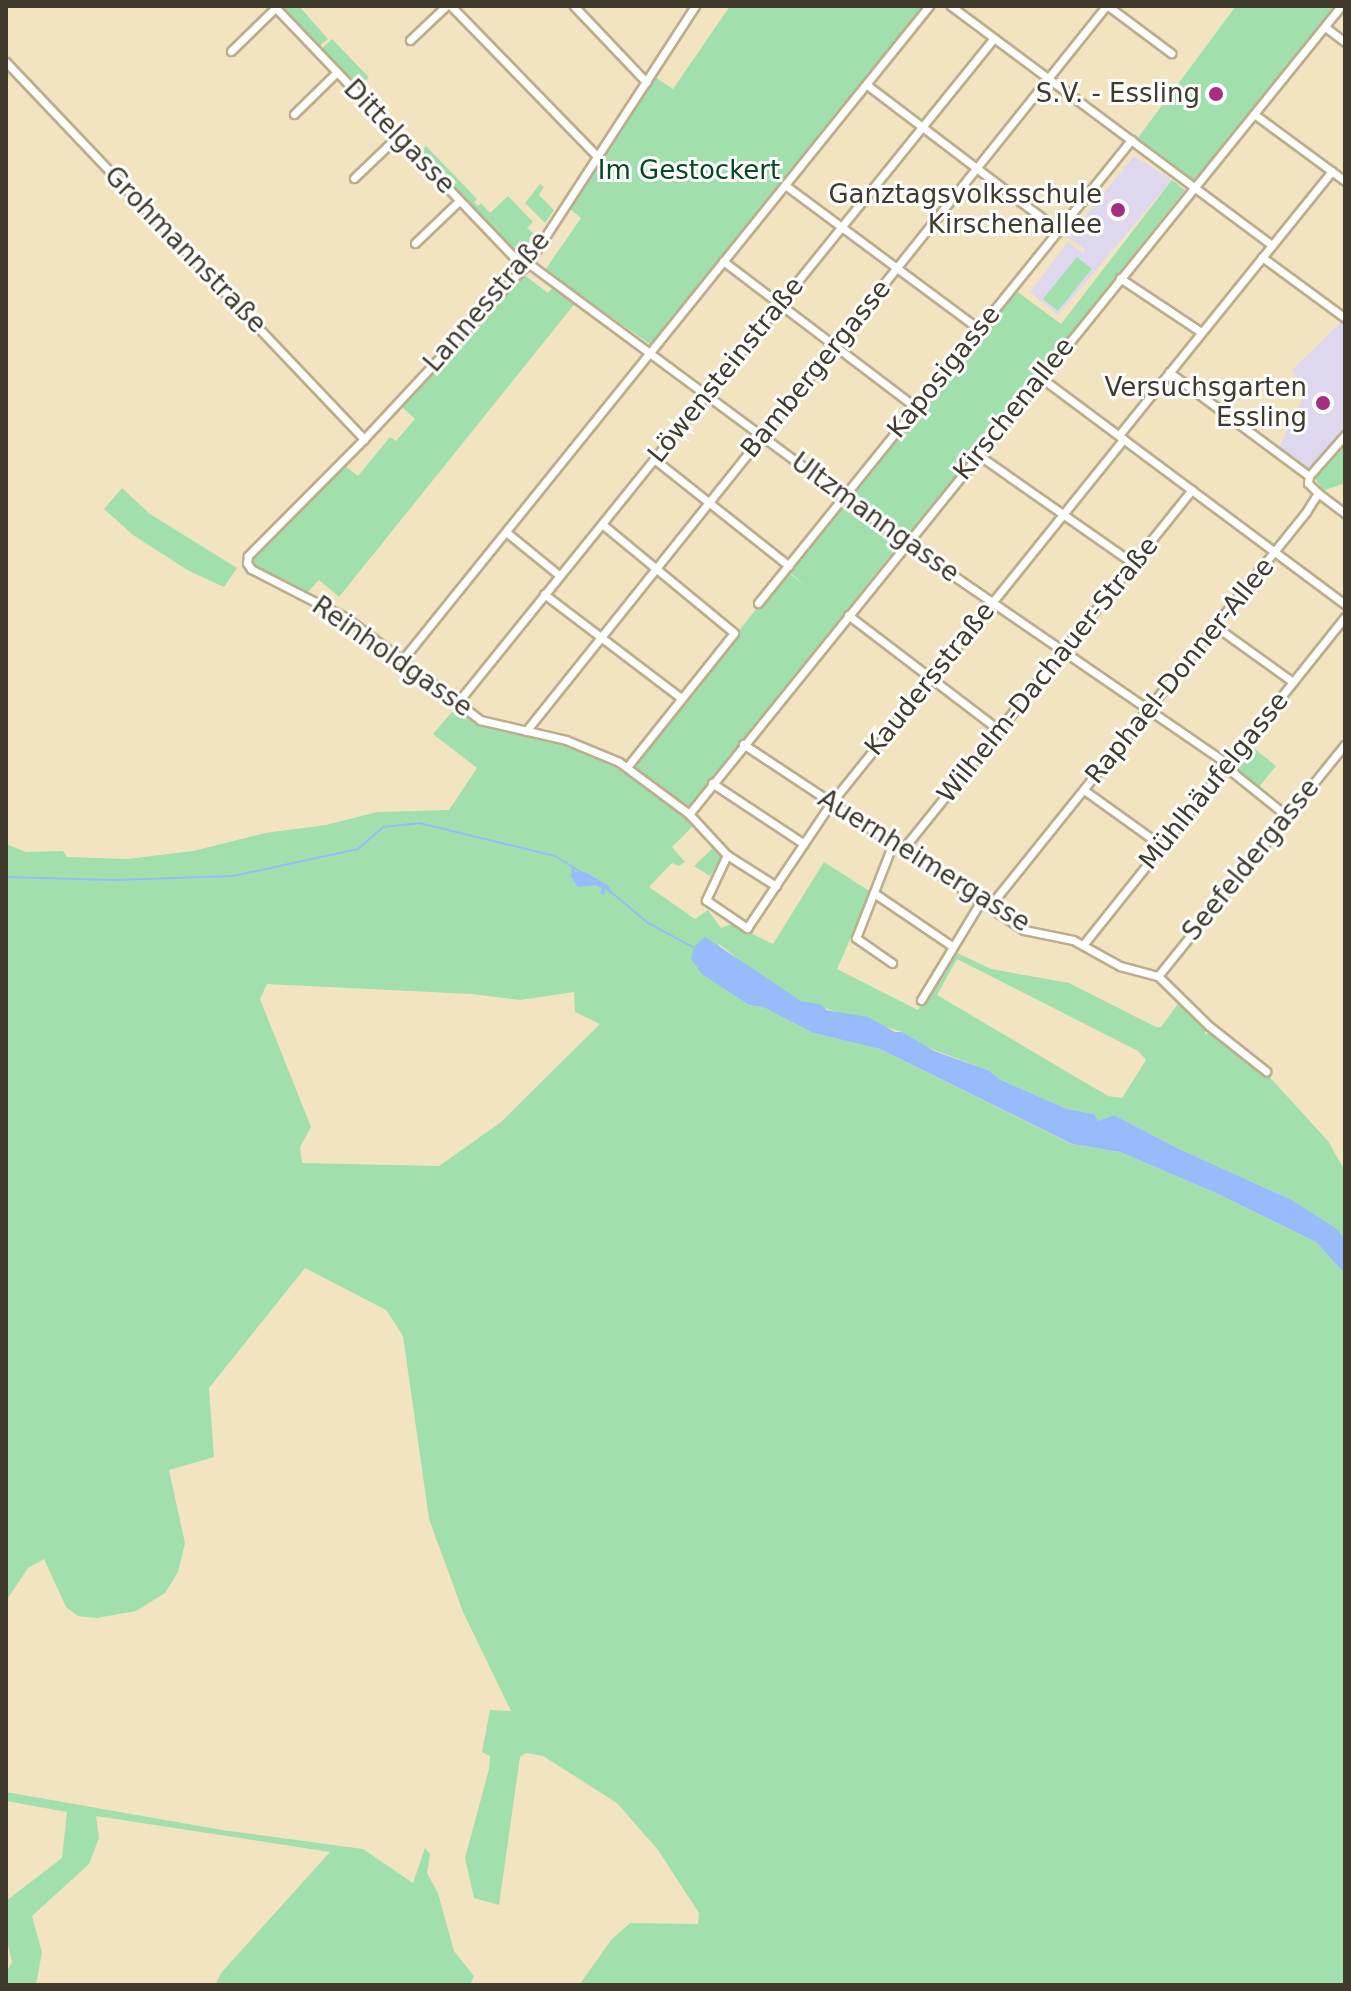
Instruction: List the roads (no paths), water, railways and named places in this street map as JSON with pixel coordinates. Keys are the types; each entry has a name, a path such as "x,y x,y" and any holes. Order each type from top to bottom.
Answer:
{"street":[{"path":"410,40 449,6 598,157"},
{"path":"574,6 646,82"},
{"name":"Lannesstraße","path":"251,569 248,556 364,439 526,265 695,6"},
{"path":"403,659 929,6"},
{"path":"951,6 1272,245"},
{"path":"1107,6 1171,53"},
{"name":"Bambergergasse","path":"526,731 1107,6"},
{"name":"Kirschenallee","path":"689,814 1341,6"},
{"path":"231,51 274,7"},
{"name":"Dittelgasse","path":"274,7 459,201 526,265"},
{"path":"1325,27 1345,42"},
{"name":"Löwensteinstraße","path":"458,702 994,38"},
{"name":"Grohmannstraße","path":"6,62 364,439"},
{"path":"294,114 337,72"},
{"path":"867,85 1057,229"},
{"path":"1254,114 1345,181"},
{"path":"354,178 398,136"},
{"name":"Kaposigasse","path":"758,603 1131,140"},
{"name":"Kaudersstraße","path":"727,855 706,900 747,928 831,803 1063,515 1169,372 1332,171"},
{"path":"785,185 979,329"},
{"path":"415,243 459,201"},
{"path":"1262,257 1345,318"},
{"path":"723,261 915,407"},
{"name":"Ultzmanngasse","path":"526,265 650,352 906,543 1149,709 1227,766 1287,816"},
{"path":"1120,278 1201,332"},
{"path":"1169,372 1309,476"},
{"path":"1040,377 1345,604"},
{"path":"1345,435 1309,476 1308,483 1345,513"},
{"path":"977,454 1134,564"},
{"path":"654,459 789,566"},
{"name":"Wilhelm-Dachauer-Straße","path":"903,849 1192,490"},
{"name":"Raphael-Donner-Allee","path":"989,907 1276,552 1318,493"},
{"path":"602,524 734,633 627,767"},
{"path":"506,532 559,575"},
{"name":"Reinholdgasse","path":"251,569 333,609 480,720 566,740 627,767 689,814 727,855 776,886"},
{"path":"544,594 681,698"},
{"path":"848,615 999,730"},
{"name":"Mühlhäufelgasse","path":"1083,945 1345,617"},
{"path":"1215,626 1293,682"},
{"name":"Auernheimergasse","path":"743,744 1024,930 1083,945 1120,966 1158,976 1209,1026 1266,1071"},
{"name":"Seefeldergasse","path":"1158,976 1345,744"},
{"path":"712,783 804,844"},
{"path":"1084,790 1162,846"},
{"path":"892,963 856,938 893,843"},
{"path":"874,893 952,946"},
{"path":"921,1000 981,901"}],"water":[{"path":"572,866 575,872 585,872 609,886 612,895 605,889 604,895 600,893 602,888 596,885 578,887 571,877"},
{"path":"705,937 801,1001 822,1005 826,1010 868,1017 934,1051 988,1070 1001,1080 1067,1109 1094,1114 1098,1121 1114,1115 1179,1149 1290,1199 1337,1229 1345,1240 1345,1274 1316,1242 1218,1194 1120,1152 1072,1144 880,1049 813,1033 763,1007 749,1005 702,974 691,959 694,947"}],"waterway":[{"path":"6,877 114,880 233,876 358,849 383,827 419,823 555,856 581,872"},
{"path":"610,891 648,923 693,947"}],"place":[{"name":"S.V. - Essling","path":"1216,94"},
{"name":"Ganztagsvolksschule Kirschenallee","path":"1118,210"},
{"name":"Versuchsgarten Essling","path":"1323,403"}],"park label":[{"name":"Im Gestockert","path":"689,171"}]}
